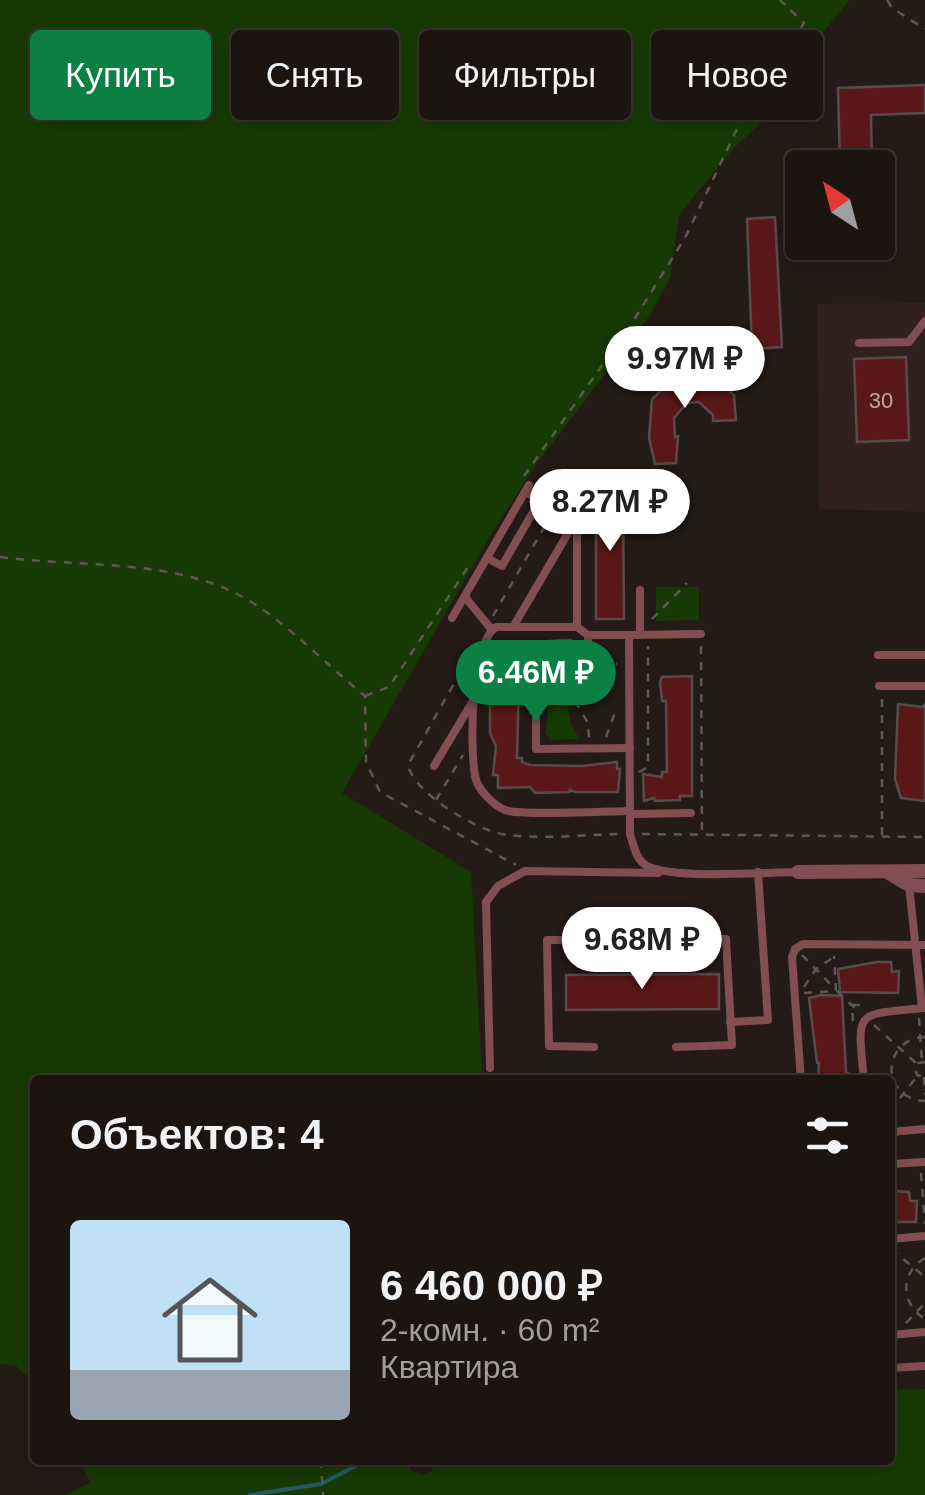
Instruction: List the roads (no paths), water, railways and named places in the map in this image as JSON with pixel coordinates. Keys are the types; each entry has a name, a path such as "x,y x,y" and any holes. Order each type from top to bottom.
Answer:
{"street":[{"path":"884,870 917,886"},
{"path":"798,872 925,871"}],"lane":[{"path":"859,343 909,342 925,321"},
{"path":"452,618 526,485 540,500 502,566 488,558"},
{"path":"513,627 574,522 578,627"},
{"path":"640,590 642,633"},
{"path":"465,596 492,630"},
{"path":"690,814 505,810 475,779 475,674 482,642 492,630 578,627 588,635 701,634"},
{"path":"588,635 588,680 578,691 536,693 536,748 630,748"},
{"path":"629,635 630,834 644,864 665,874"},
{"path":"878,655 925,655"},
{"path":"880,690 925,686"},
{"path":"434,766 475,698"},
{"path":"490,1068 486,902 498,886 525,870 798,872"},
{"path":"730,1022 768,1020 758,872"},
{"path":"864,1075 859,1028 865,1017 872,1012 922,1009 917,886"},
{"path":"594,1047 549,1046 547,940 726,940 732,1045 676,1047"},
{"path":"801,1075 792,957 796,948 804,944 920,945"},
{"path":"895,1132 925,1129"},
{"path":"895,1164 923,1166"},
{"path":"895,1239 925,1236"},
{"path":"895,1335 925,1332"},
{"path":"895,1368 925,1366"}],"waterway":[{"path":"250,1495 321,1484 357,1465"}]}
